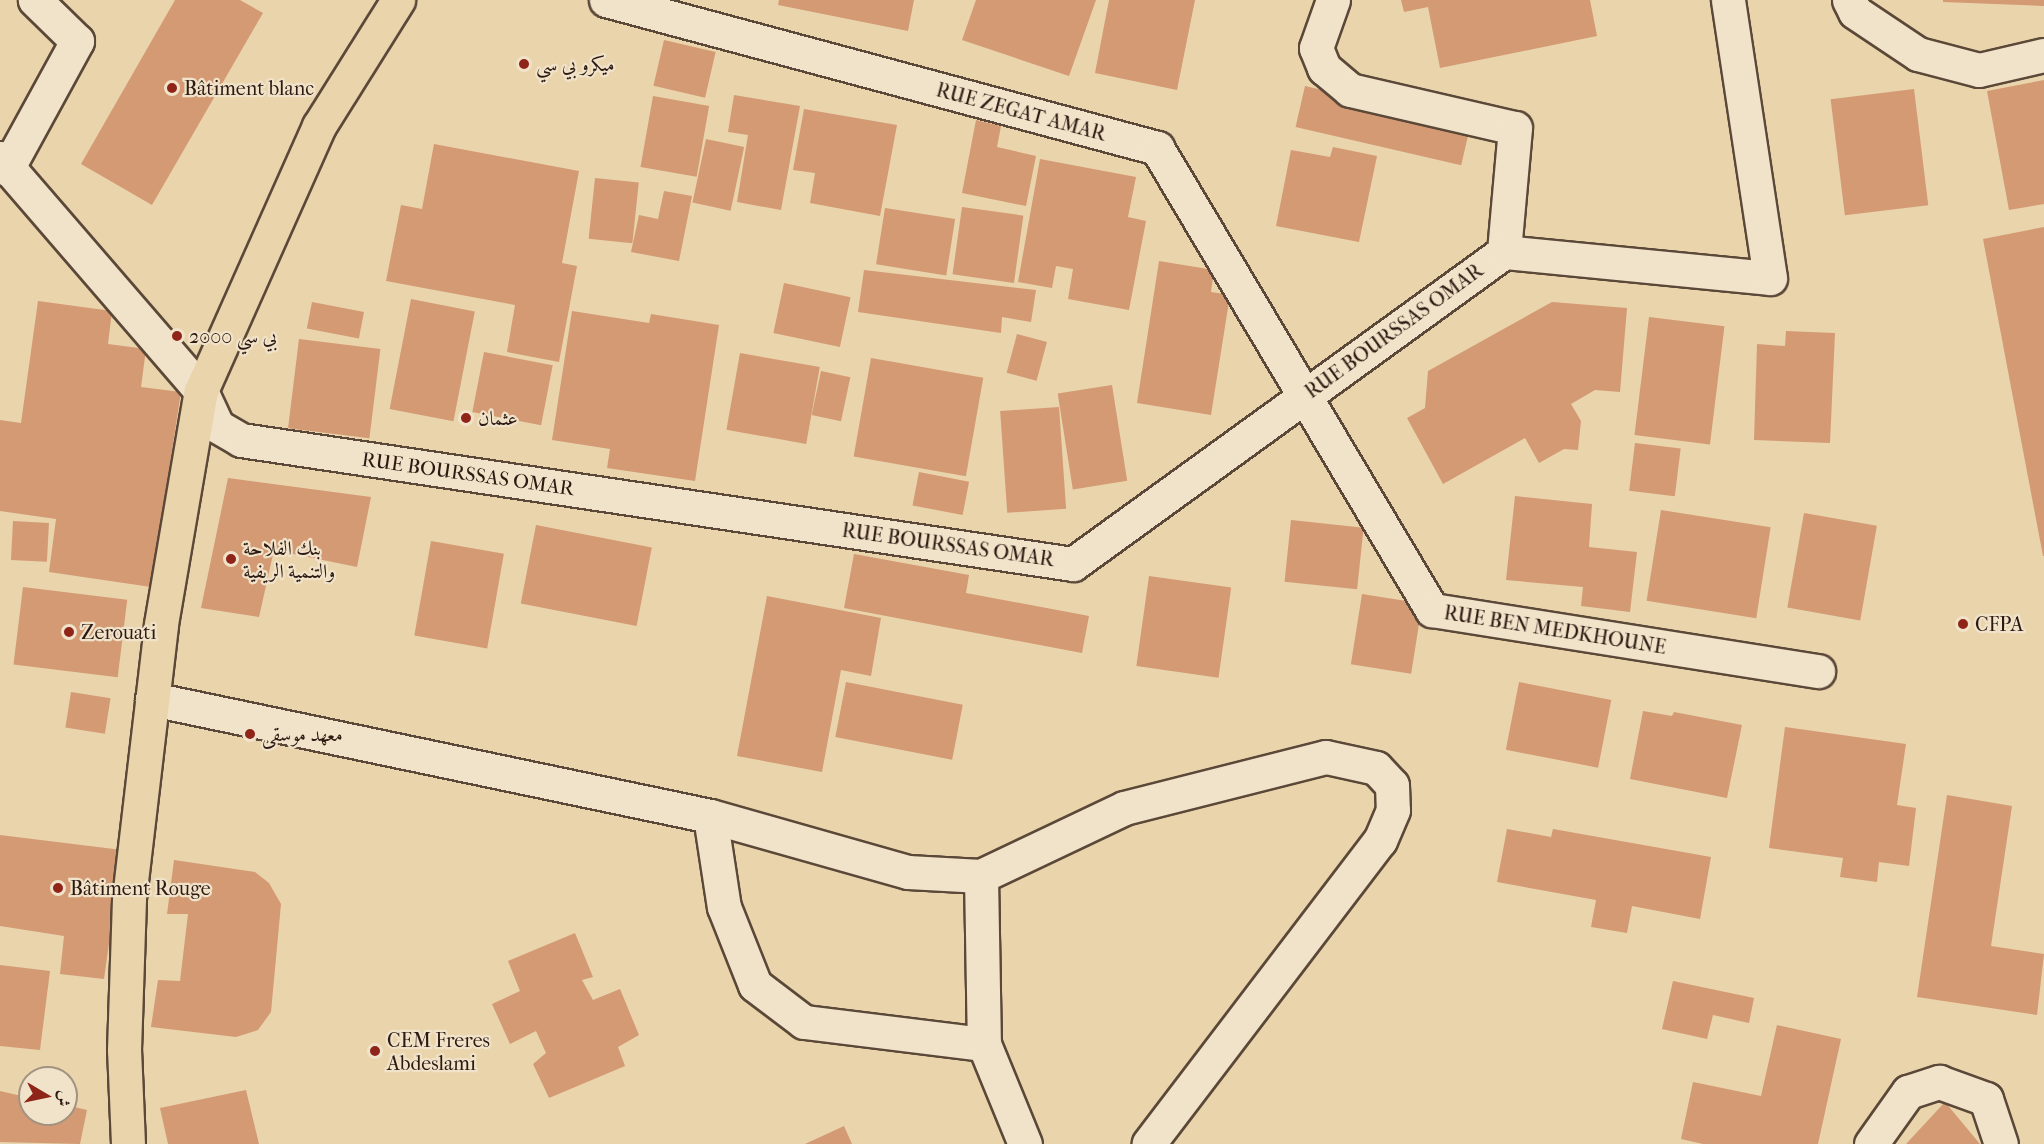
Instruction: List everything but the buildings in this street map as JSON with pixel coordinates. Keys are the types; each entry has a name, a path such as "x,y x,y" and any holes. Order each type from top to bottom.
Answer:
{"main road":[{"path":"128,1144 124,1050 129,898 152,699 201,391 319,126 398,0"}],"street":[{"path":"4,164 77,41 35,0"},
{"name":"RUE ZEGAT AMAR","path":"606,0 1157,148 1303,397"},
{"path":"1333,0 1316,48 1324,68 1350,90 1515,128 1504,252"},
{"name":"RUE BOURSSAS OMAR","path":"4,164 201,391 217,426 241,440 1073,564 1504,252 1770,278 1728,0"},
{"path":"1849,0 1856,12 1918,54 1979,70 2044,55"},
{"name":"RUE BEN MEDKHOUNE","path":"1303,397 1432,610 1818,672"},
{"path":"152,699 710,816 908,872 981,876 1124,808 1326,757 1376,768 1392,785 1393,810 1380,840 1148,1144"},
{"path":"710,816 724,908 755,985 804,1022 984,1044"},
{"path":"981,876 984,1044 1024,1144"},
{"path":"1871,1144 1908,1092 1939,1082 1986,1099 2001,1144"}],"place":[{"name":"ميكرو بي سي","path":"524,64"},
{"name":"Bâtiment blanc","path":"172,88"},
{"name":"بي سي 2000","path":"177,336"},
{"name":"عثمان","path":"466,418"},
{"name":"بنك الفلاحة والتنمية الريفية","path":"231,559"},
{"name":"CFPA","path":"1963,624"},
{"name":"Zerouati","path":"69,632"},
{"name":"معهد موسقى","path":"250,734"},
{"name":"Bâtiment Rouge","path":"58,888"},
{"name":"CEM Freres Abdeslami","path":"375,1051"}]}
